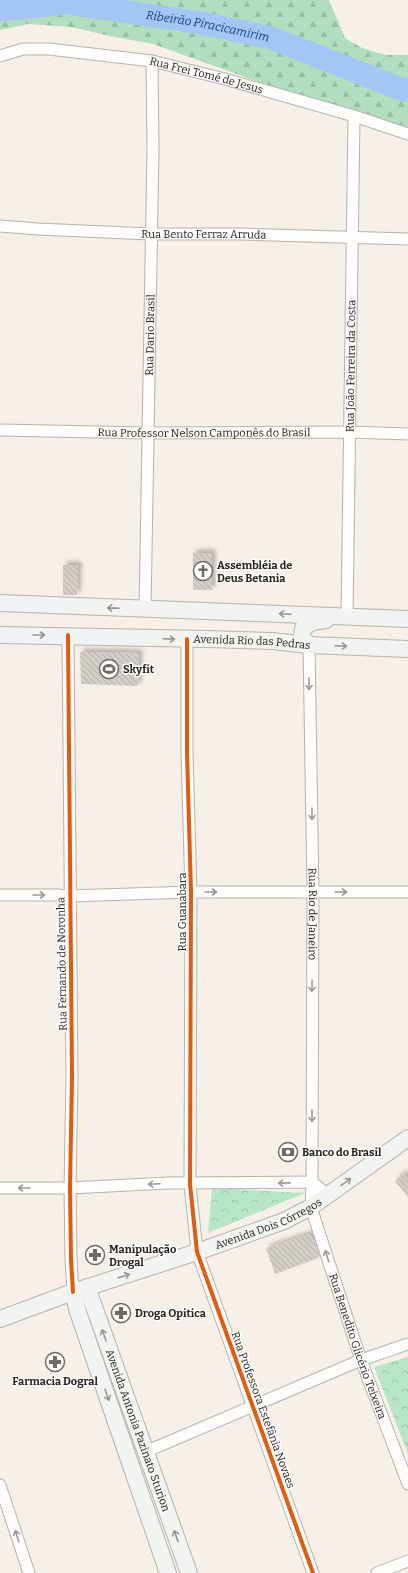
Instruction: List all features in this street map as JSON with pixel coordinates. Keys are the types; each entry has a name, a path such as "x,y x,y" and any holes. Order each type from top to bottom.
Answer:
{"main road":[{"path":"0,603 145,610 408,619"},
{"path":"309,645 302,637 303,628 307,625 312,622 347,617"},
{"name":"Avenida Rio das Pedras","path":"0,635 68,635 272,641 309,645 408,648"},
{"name":"Avenida Dois Córregos","path":"0,1319 80,1290 197,1252 284,1221 311,1207 408,1138"},
{"name":"Avenida Antonia Pazinato Sturion","path":"80,1290 146,1452 189,1573"},
{"name":"Avenida Antonia Pazinato Sturion","path":"80,1290 79,1314 168,1573"}],"street":[{"name":"Rua Frei Tomé de Jesus","path":"0,56 22,50 49,49 152,61 225,79 354,116 408,134"},
{"name":"Rua Dario Brasil","path":"145,610 150,234 153,148 152,61"},
{"name":"Rua João Ferreira da Costa","path":"347,617 354,116"},
{"name":"Rua Bento Ferraz Arruda","path":"0,226 150,234 241,234 408,239"},
{"name":"Rua Professor Nelson Camponês do Brasil","path":"0,430 148,433 350,432 408,434"},
{"name":"Rua Fernando de Noronha","path":"68,635 72,1078 70,1188 80,1290"},
{"name":"Rua Guanabara","path":"187,639 187,753 191,892 190,1184 197,1252"},
{"name":"Rua Rio de Janeiro","path":"309,645 313,892 311,1207"},
{"path":"0,895 70,896 191,892 408,892"},
{"path":"0,1188 70,1188 168,1183 312,1182 328,1195"},
{"name":"Rua Benedito Glicério Teixeira","path":"311,1207 361,1360 408,1484"},
{"name":"Rua Professora Estefânia Novaes","path":"197,1252 314,1573"},
{"path":"146,1452 361,1360 408,1344"},
{"path":"0,1485 29,1573"},
{"path":"377,1573 408,1561"}],"green space":[{"path":"0,0 329,0 345,38 362,48 385,55 408,55 408,129 301,97 153,44 71,27 28,24 0,30"},
{"path":"212,1188 305,1193 208,1233"},
{"path":"408,1357 408,1454 374,1367"}],"building":[{"name":"Assembléia de Deus Betania","path":"193,553 212,553 212,590 193,590"},
{"path":"63,565 78,565 77,595 63,595"},
{"name":"Skyfit","path":"80,652 139,653 138,686 81,684"},
{"path":"403,1173 408,1179 408,1197 395,1181"},
{"path":"309,1234 314,1240 320,1257 275,1274 266,1248"}],"waterway":[{"name":"Ribeirão Piracicamirim","path":"0,10 67,3 201,23 271,38 401,89 408,90"}],"cycle path":[{"path":"68,635 72,1078 70,1188 73,1292"},
{"path":"187,639 187,753 191,892 190,1184 197,1252 313,1573"}],"place":[{"name":"Assembléia de Deus Betania","path":"203,571"},
{"name":"Skyfit","path":"109,669"},
{"name":"Banco do Brasil","path":"288,1152"},
{"name":"Manipulação Drogal","path":"95,1255"},
{"name":"Droga Opitica","path":"121,1313"},
{"name":"Farmacia Dogral","path":"55,1362"}]}
